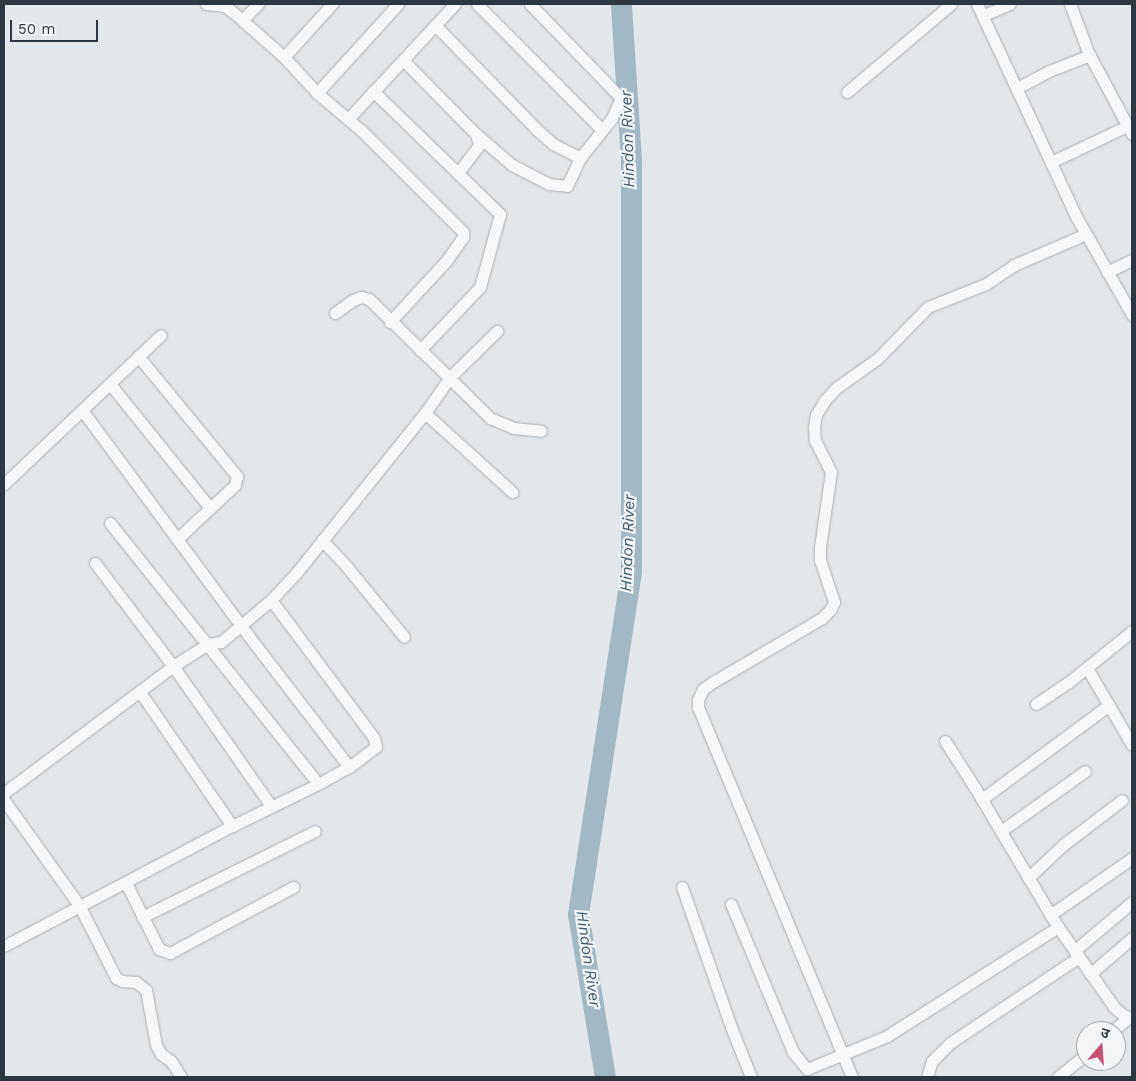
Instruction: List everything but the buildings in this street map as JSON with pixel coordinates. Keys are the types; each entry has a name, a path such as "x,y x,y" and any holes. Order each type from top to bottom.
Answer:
{"street":[{"path":"206,4 225,6 284,57 317,93 348,119 463,232 460,242 446,261 390,322"},
{"path":"242,20 258,4"},
{"path":"284,57 332,4"},
{"path":"317,93 398,4"},
{"path":"348,119 372,91 455,4"},
{"path":"477,4 602,130"},
{"path":"403,60 476,134 512,165 549,184 567,186 580,158 619,104 619,95 530,4"},
{"path":"847,92 951,4"},
{"path":"977,4 984,15 1086,234 1132,315"},
{"path":"984,15 1010,4"},
{"path":"1051,162 1130,130 1090,55 1070,4"},
{"path":"435,25 536,129 553,144 580,158"},
{"path":"1017,88 1090,55"},
{"path":"372,91 500,214 480,287 420,350"},
{"path":"458,173 479,144 476,134"},
{"path":"852,1077 698,707 698,700 703,689 822,618 830,610 834,602 820,560 820,547 831,472 815,441 814,427 816,415 825,400 836,388 877,359 928,307 986,284 1014,265 1086,234"},
{"path":"1108,272 1132,260"},
{"path":"335,312 361,297 369,299 390,322 450,377 490,418 500,424 514,428 541,431"},
{"path":"4,793 173,666 208,644 221,642 271,600 425,413 450,377 497,331"},
{"path":"4,484 161,335"},
{"path":"138,356 237,476 235,485 177,539"},
{"path":"110,384 210,508"},
{"path":"82,410 241,626 349,767"},
{"path":"425,413 512,492"},
{"path":"110,523 318,784"},
{"path":"322,540 347,566 404,637"},
{"path":"95,563 173,666 271,806"},
{"path":"4,946 232,826 318,784 349,767 376,747 374,738 271,600"},
{"path":"1036,704 1087,668 1132,631"},
{"path":"1087,668 1132,745"},
{"path":"140,692 232,826"},
{"path":"982,799 1109,706"},
{"path":"945,741 982,799 1058,928 1114,1007 1131,1017"},
{"path":"1001,831 1085,771"},
{"path":"4,800 78,906 116,978 136,982 146,990 156,1045 161,1054 171,1061 181,1077"},
{"path":"1028,878 1063,845 1122,800"},
{"path":"142,917 315,831"},
{"path":"1050,915 1132,858"},
{"path":"126,882 159,949 170,954 293,888"},
{"path":"682,887 731,1027 751,1077"},
{"path":"927,1077 932,1061 950,1043 1076,954 1132,902"},
{"path":"731,904 793,1052 802,1066 807,1069 813,1069 886,1036 1058,928"},
{"path":"1090,974 1132,938"},
{"path":"1058,1077 1076,1062"}],"waterway":[{"name":"Hindon River","path":"605,1077 578,914 631,571 631,160 621,4"}]}
